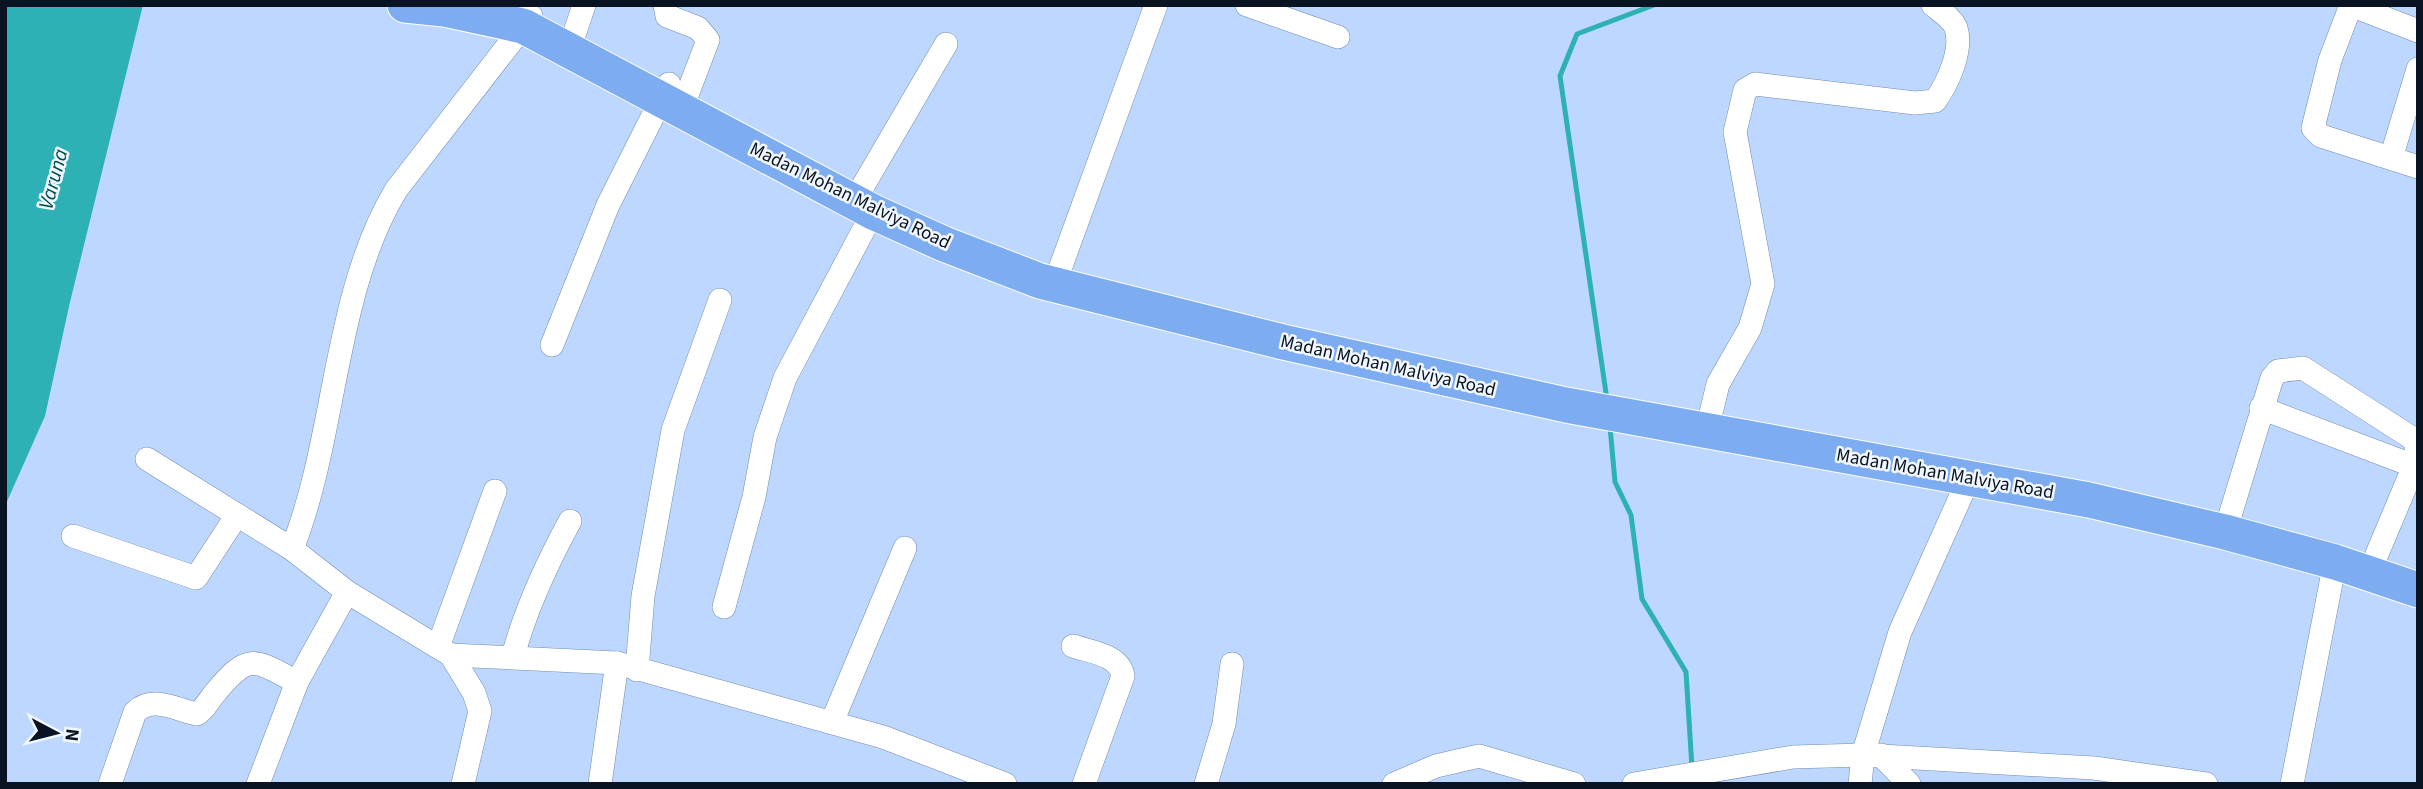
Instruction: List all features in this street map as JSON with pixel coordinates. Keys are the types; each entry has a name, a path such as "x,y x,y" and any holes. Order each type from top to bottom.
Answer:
{"highway":[{"name":"Madan Mohan Malviya Road","path":"405,5 580,19 672,93"},
{"name":"Madan Mohan Malviya Road","path":"522,14 868,199 944,244 1040,281 1283,342 1969,478 2227,523 2378,554 2418,568"},
{"name":"Madan Mohan Malviya Road","path":"868,199 1061,266 1564,398"},
{"name":"Madan Mohan Malviya Road","path":"1629,410 1710,417 1977,461 2176,500 2227,523 2418,590"}],"street":[{"path":"552,345 608,205 672,93 708,40 698,28 667,16 665,5"},
{"path":"1061,266 1156,5"},
{"path":"1247,5 1338,37"},
{"path":"1710,417 1718,384 1751,328 1763,284 1735,132 1745,90 1755,84 1916,103 1935,101 1952,67 1957,31 1953,22 1933,5"},
{"path":"2418,31 2351,5 2330,61 2313,120 2313,128 2321,136 2418,167"},
{"path":"292,549 309,508 343,343 383,213 396,190 522,14"},
{"path":"724,607 754,498 765,437 785,378 868,199 946,44"},
{"path":"2391,158 2418,69"},
{"path":"600,784 643,596 673,430 720,300"},
{"path":"2227,523 2272,378 2278,371 2303,368 2412,438 2417,444 2414,466 2378,554"},
{"path":"2261,408 2414,466"},
{"path":"148,459 292,549 347,592 444,651 474,693 480,710 463,784"},
{"path":"1860,784 1872,755 1900,632 1969,478"},
{"path":"444,651 495,491"},
{"path":"72,536 196,578 237,515"},
{"path":"513,656 524,616 538,581 570,521"},
{"path":"832,722 905,548"},
{"path":"2292,784 2335,562"},
{"path":"258,784 297,682 347,592"},
{"path":"1073,646 1115,660 1122,667 1124,676 1084,784"},
{"path":"444,651 627,666 883,737 1005,784"},
{"path":"110,784 135,712 144,704 155,703 197,714 236,667 252,662 262,664 297,682"},
{"path":"1206,784 1224,724 1232,664"},
{"path":"1872,755 1909,784"},
{"path":"1634,784 1709,774 1793,757 1872,755 2206,784"},
{"path":"1394,784 1436,766 1479,756 1574,784"}],"water":[{"name":"Varuna","path":"5,5 143,5 70,302 45,416 5,506"}],"waterway":[{"path":"1607,400 1560,76 1577,34 1654,5"},
{"path":"1610,427 1615,482 1631,515 1642,599 1686,672 1692,768"}]}
